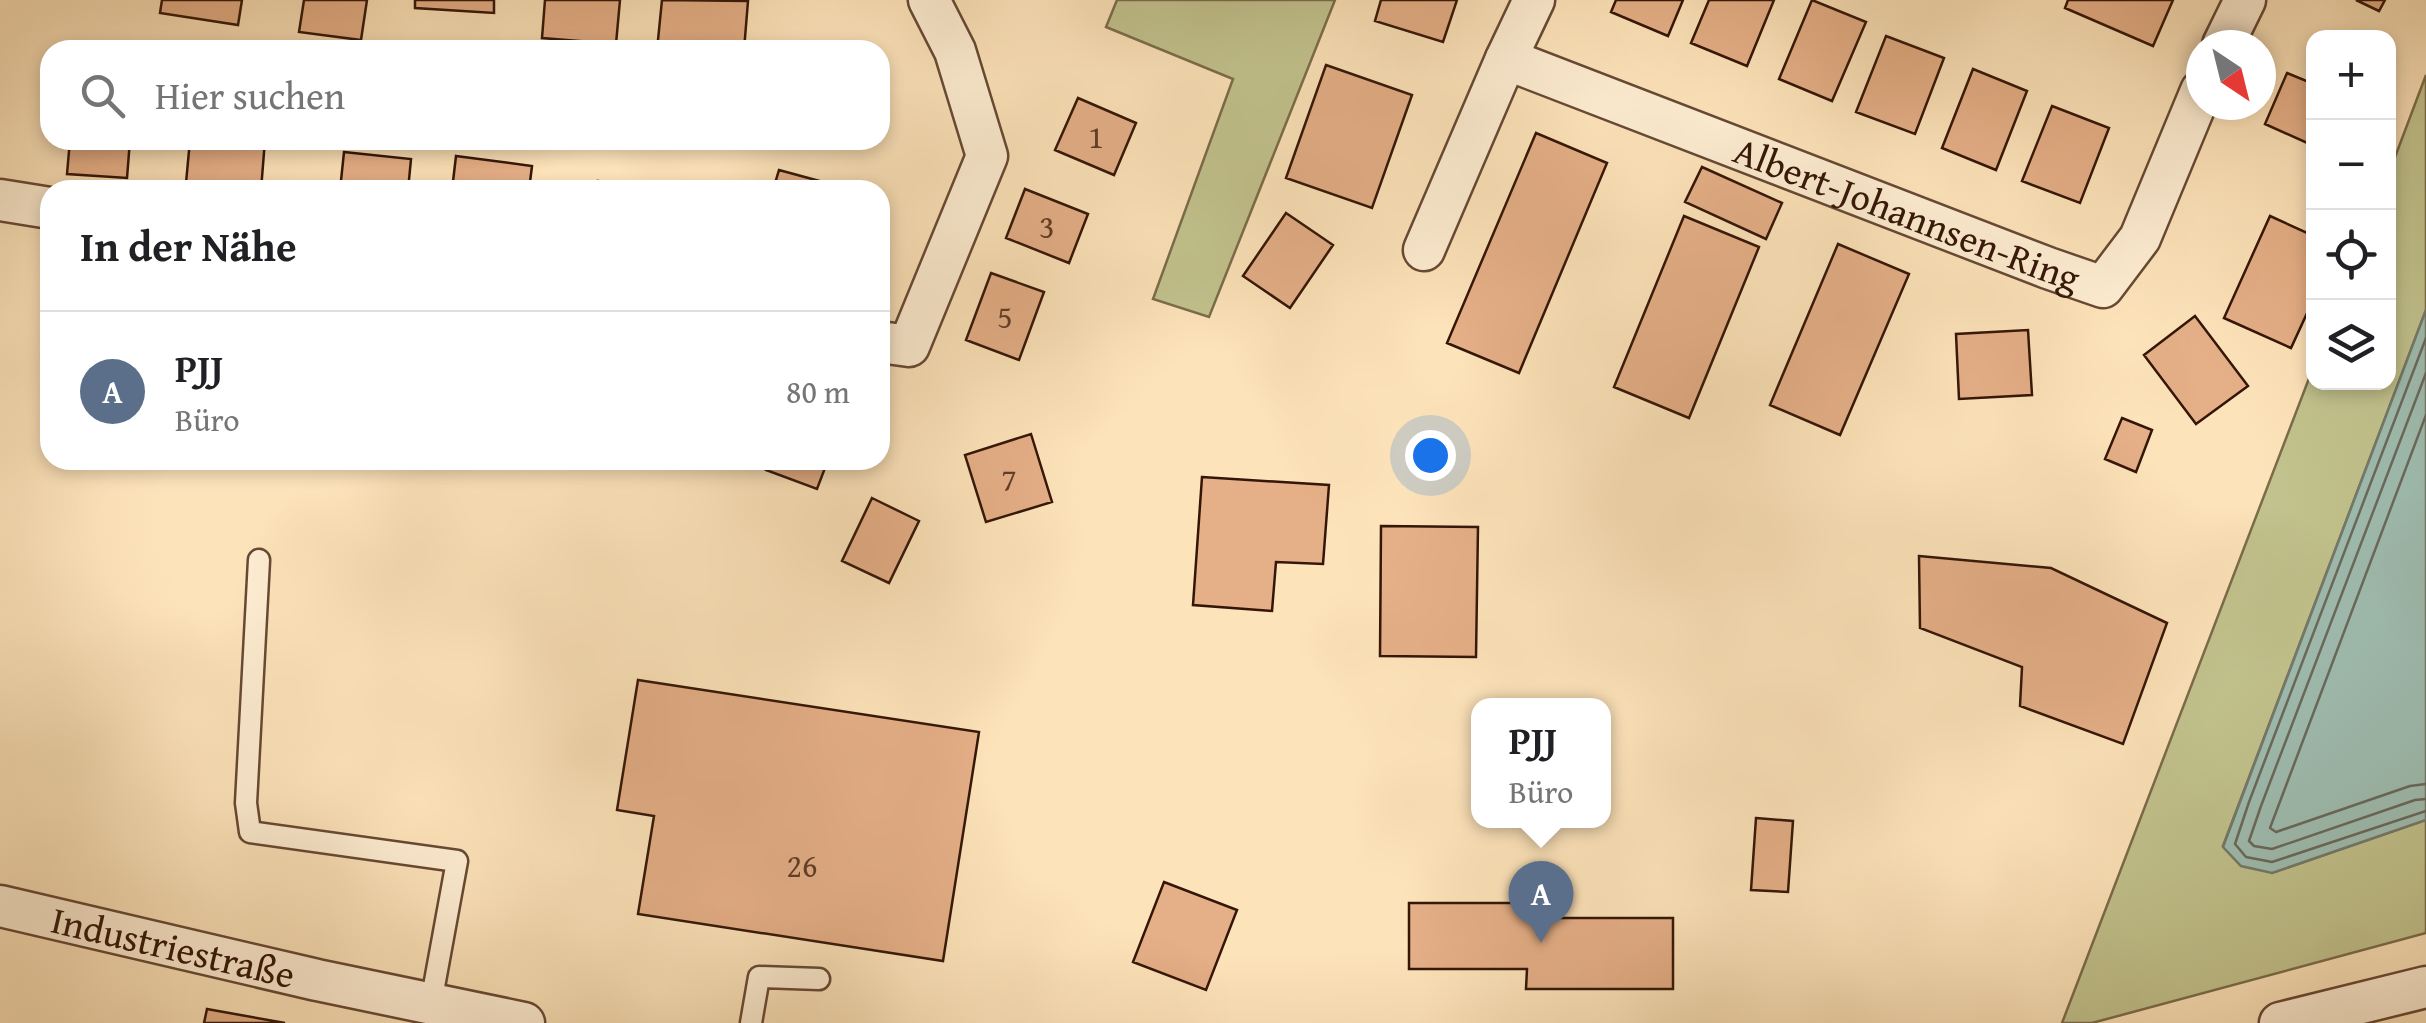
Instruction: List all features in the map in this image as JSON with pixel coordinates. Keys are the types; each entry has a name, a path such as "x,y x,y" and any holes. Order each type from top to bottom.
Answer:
{"street":[{"path":"890,343 910,346 987,156 955,52 929,0"},
{"path":"1424,250 1534,0"},
{"path":"2231,30 2245,0"},
{"name":"Albert-Johannsen-Ring","path":"1506,59 2103,288 2140,238 2189,120"},
{"path":"0,200 40,206"},
{"name":"Industriestraße","path":"0,906 524,1023"},
{"path":"2280,1023 2426,987"}],"lane":[{"path":"259,560 246,803 250,832 456,862 431,1004"},
{"path":"751,1023 759,978 819,979"}],"green space":[{"path":"1117,0 1335,0 1209,317 1153,299 1233,79 1106,27"},
{"path":"2426,75 2426,310 2396,389 2396,210 2396,154"},
{"path":"2306,386 2306,390 2396,390 2223,846 2272,873 2426,820 2426,933 2092,1023 2062,1023"}],"water":[{"path":"2426,310 2426,820 2272,873 2241,866 2223,847"}],"building":[{"path":"162,0 242,0 238,25 160,13"},
{"path":"304,0 367,0 361,40 299,32"},
{"path":"415,0 494,0 494,13 415,8"},
{"path":"545,0 620,0 616,40 542,38"},
{"path":"662,0 748,1 745,40 658,40"},
{"path":"1381,0 1457,0 1443,42 1375,21"},
{"path":"1616,0 1683,0 1668,36 1611,12"},
{"path":"1709,0 1774,0 1747,66 1691,43"},
{"path":"1812,0 1866,22 1832,101 1779,79"},
{"path":"2068,0 2173,0 2153,46 2065,8"},
{"path":"2356,0 2385,0 2379,11"},
{"path":"1886,36 1944,58 1915,134 1856,112"},
{"path":"1326,65 1412,95 1372,208 1286,178"},
{"path":"1973,69 2027,91 1996,170 1942,148"},
{"path":"2287,73 2306,81 2306,142 2265,124 2267,120 2276,120 2276,98"},
{"path":"1078,98 1136,123 1114,175 1055,150"},
{"path":"2052,106 2109,128 2080,203 2022,181"},
{"path":"1536,133 1607,163 1519,373 1447,343"},
{"path":"69,150 129,150 127,178 67,174"},
{"path":"189,150 264,150 262,180 186,180"},
{"path":"344,152 411,159 409,180 341,180"},
{"path":"456,156 532,166 530,180 453,180"},
{"path":"1702,167 1782,203 1766,239 1685,202"},
{"path":"779,170 816,180 776,180"},
{"path":"1025,189 1088,214 1069,263 1006,238"},
{"path":"1286,213 1333,245 1290,308 1243,276"},
{"path":"1684,216 1759,247 1689,418 1614,387"},
{"path":"2270,216 2306,232 2306,315 2291,348 2224,318"},
{"path":"1838,244 1909,274 1840,435 1770,405"},
{"path":"991,273 1044,292 1019,360 966,340"},
{"path":"2195,316 2248,386 2196,424 2144,355"},
{"path":"2028,330 2032,395 1959,399 1956,334"},
{"path":"2122,418 2152,430 2136,472 2105,459"},
{"path":"1031,434 1052,502 986,522 965,455"},
{"path":"766,470 824,470 817,489"},
{"path":"1202,477 1329,485 1323,564 1276,562 1272,611 1193,605"},
{"path":"872,498 919,521 889,583 842,561"},
{"path":"1381,526 1478,527 1476,657 1380,656"},
{"path":"1919,556 2051,568 2167,623 2123,744 2020,706 2022,667 1920,628"},
{"path":"638,680 979,732 943,961 638,914 654,816 617,810"},
{"path":"1756,818 1793,821 1788,892 1751,890"},
{"path":"1164,882 1237,910 1206,990 1133,962"},
{"path":"1409,903 1538,903 1538,918 1673,918 1673,989 1526,989 1527,969 1409,969"},
{"path":"207,1009 285,1023 204,1023"}],"place":[{"name":"PJJ","path":"1541,943"}]}
